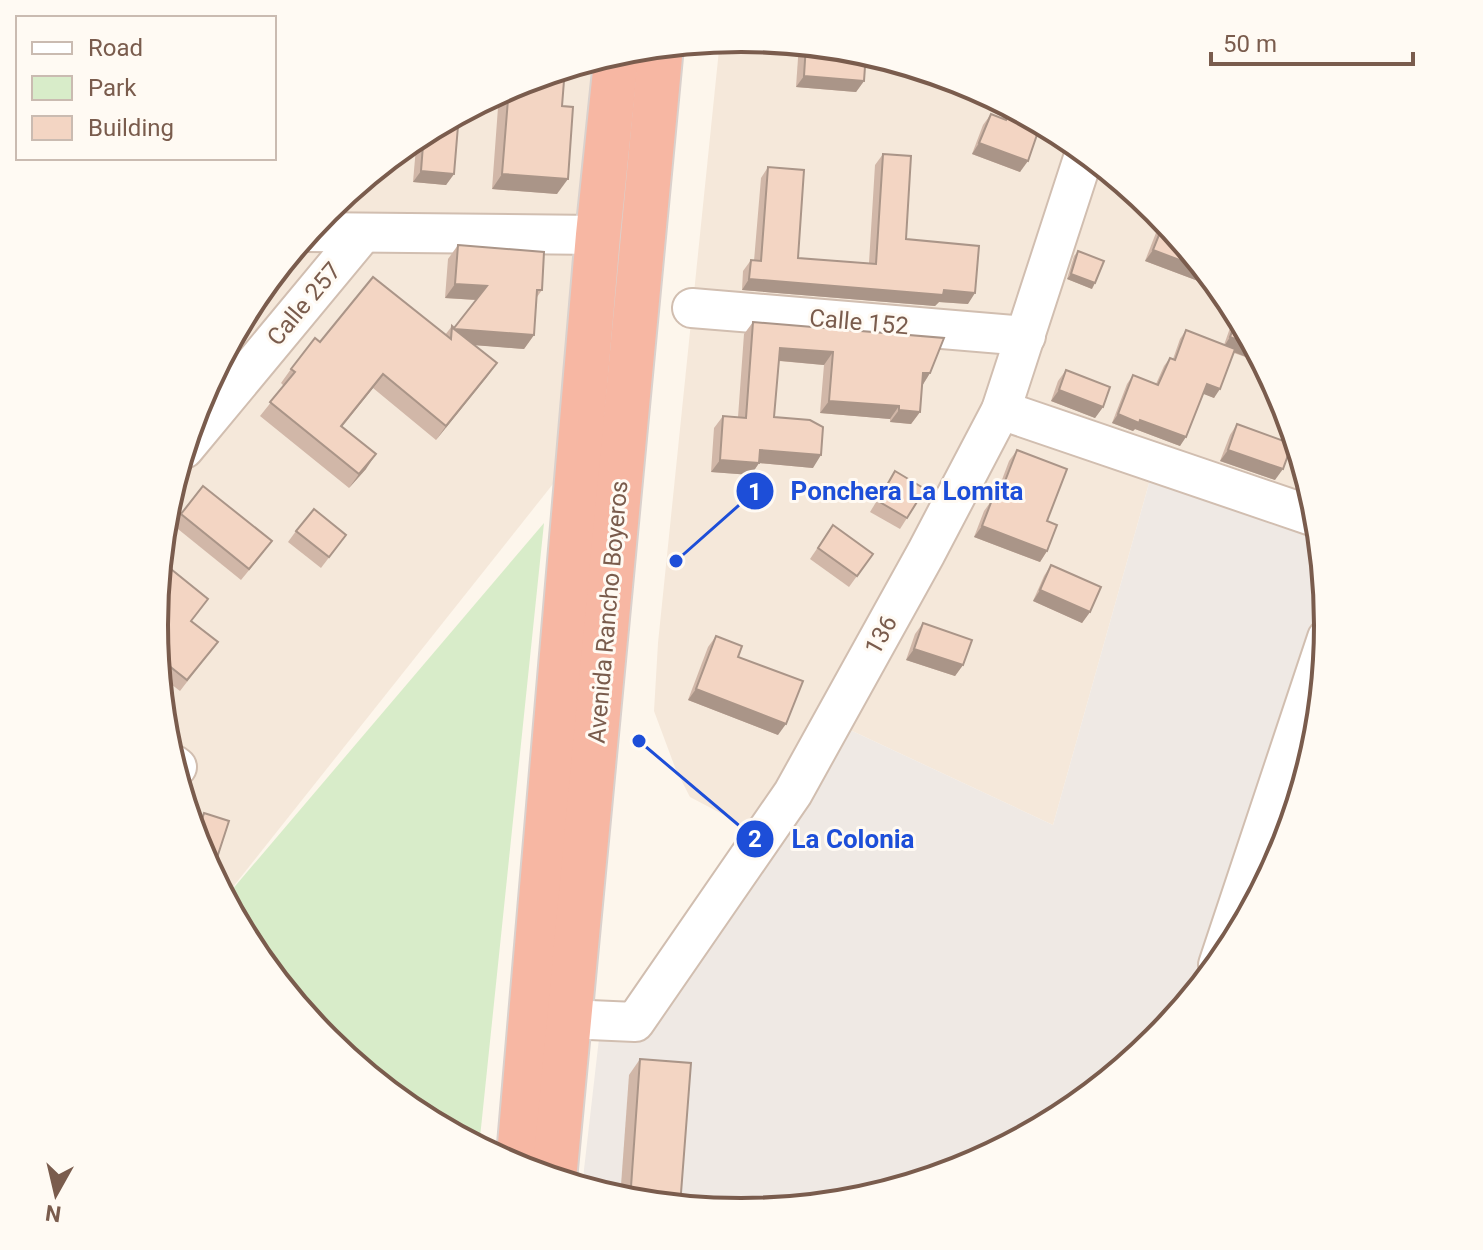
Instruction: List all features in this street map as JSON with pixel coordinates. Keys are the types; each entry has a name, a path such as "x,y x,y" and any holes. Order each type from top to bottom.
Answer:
{"highway":[{"name":"Avenida Rancho Boyeros","path":"555,1167 660,58"},
{"name":"Avenida Rancho Boyeros","path":"519,1153 598,235 615,67"}],"street":[{"name":"136","path":"567,1019 635,1022 793,793 1001,410 1081,164"},
{"path":"325,232 598,235"},
{"name":"Calle 257","path":"206,423 363,233"},
{"name":"Calle 152","path":"692,308 1026,336"},
{"path":"1001,410 1303,513"},
{"path":"1233,919 1311,686"}],"shaded area":[{"path":"719,53 816,57 926,82 995,111 1090,170 1147,220 1196,276 1218,307 1238,339 1271,406 1295,477 1302,506 1155,462 1053,825 833,722 747,827 690,797 676,770 654,711 658,643"},
{"path":"609,68 580,450 233,887 212,844 188,773 173,700 168,625 173,550 180,513 188,477 212,406 245,338 287,276 336,220 364,194 423,149 488,111 557,82"},
{"path":"1155,462 1303,513 1313,588 1312,674 1232,921 1172,1003 1119,1056 1060,1101 995,1139 926,1168 853,1187 779,1197 704,1197 630,1187 583,1175 601,1021 635,1022 833,722 1053,825"}],"green space":[{"path":"544,523 480,1135 393,1080 336,1030 287,974 233,888"}],"building":[{"path":"805,56 865,66 864,81 804,76"},
{"path":"564,80 562,106 573,107 568,179 502,174 508,102"},
{"path":"991,114 1006,120 1007,117 1037,135 1028,161 979,143"},
{"path":"458,127 454,174 421,171 423,149"},
{"path":"883,154 911,156 906,239 979,246 975,293 944,290 943,295 749,279 751,260 761,261 768,167 804,170 798,258 876,264"},
{"path":"1160,234 1184,262 1153,250"},
{"path":"458,245 544,252 542,290 537,290 534,335 454,329 497,363 446,426 383,374 341,426 376,454 359,474 270,402 295,372 291,369 315,338 320,342 373,277 451,339 452,326 454,328 487,286 455,284"},
{"path":"1078,251 1104,261 1095,283 1071,274"},
{"path":"753,322 944,338 930,373 923,373 920,412 899,410 899,406 829,401 833,352 780,348 774,417 810,420 823,427 821,455 760,450 759,463 720,460 723,416 746,418"},
{"path":"1186,330 1235,349 1220,389 1207,384 1186,437 1118,414 1133,375 1158,385 1170,358 1175,360"},
{"path":"1066,370 1110,387 1103,407 1059,390"},
{"path":"1237,424 1284,441 1288,455 1283,469 1228,450"},
{"path":"1017,450 1067,469 1047,521 1057,525 1047,551 982,526 992,500 997,502"},
{"path":"895,471 925,489 907,518 878,501"},
{"path":"203,486 272,541 249,569 181,514"},
{"path":"314,509 346,535 329,557 296,531"},
{"path":"833,525 873,554 857,576 818,548"},
{"path":"1051,565 1101,587 1090,612 1040,590"},
{"path":"171,569 208,599 191,621 218,642 187,680 170,667 168,625"},
{"path":"923,623 972,640 963,665 914,649"},
{"path":"716,636 742,646 738,657 803,681 786,724 696,689"},
{"path":"204,813 229,821 218,856 212,844 202,818"},
{"path":"640,1059 691,1063 681,1195 631,1187"}],"place":[{"name":"Ponchera La Lomita","path":"676,561"},
{"name":"La Colonia","path":"639,741"}]}
